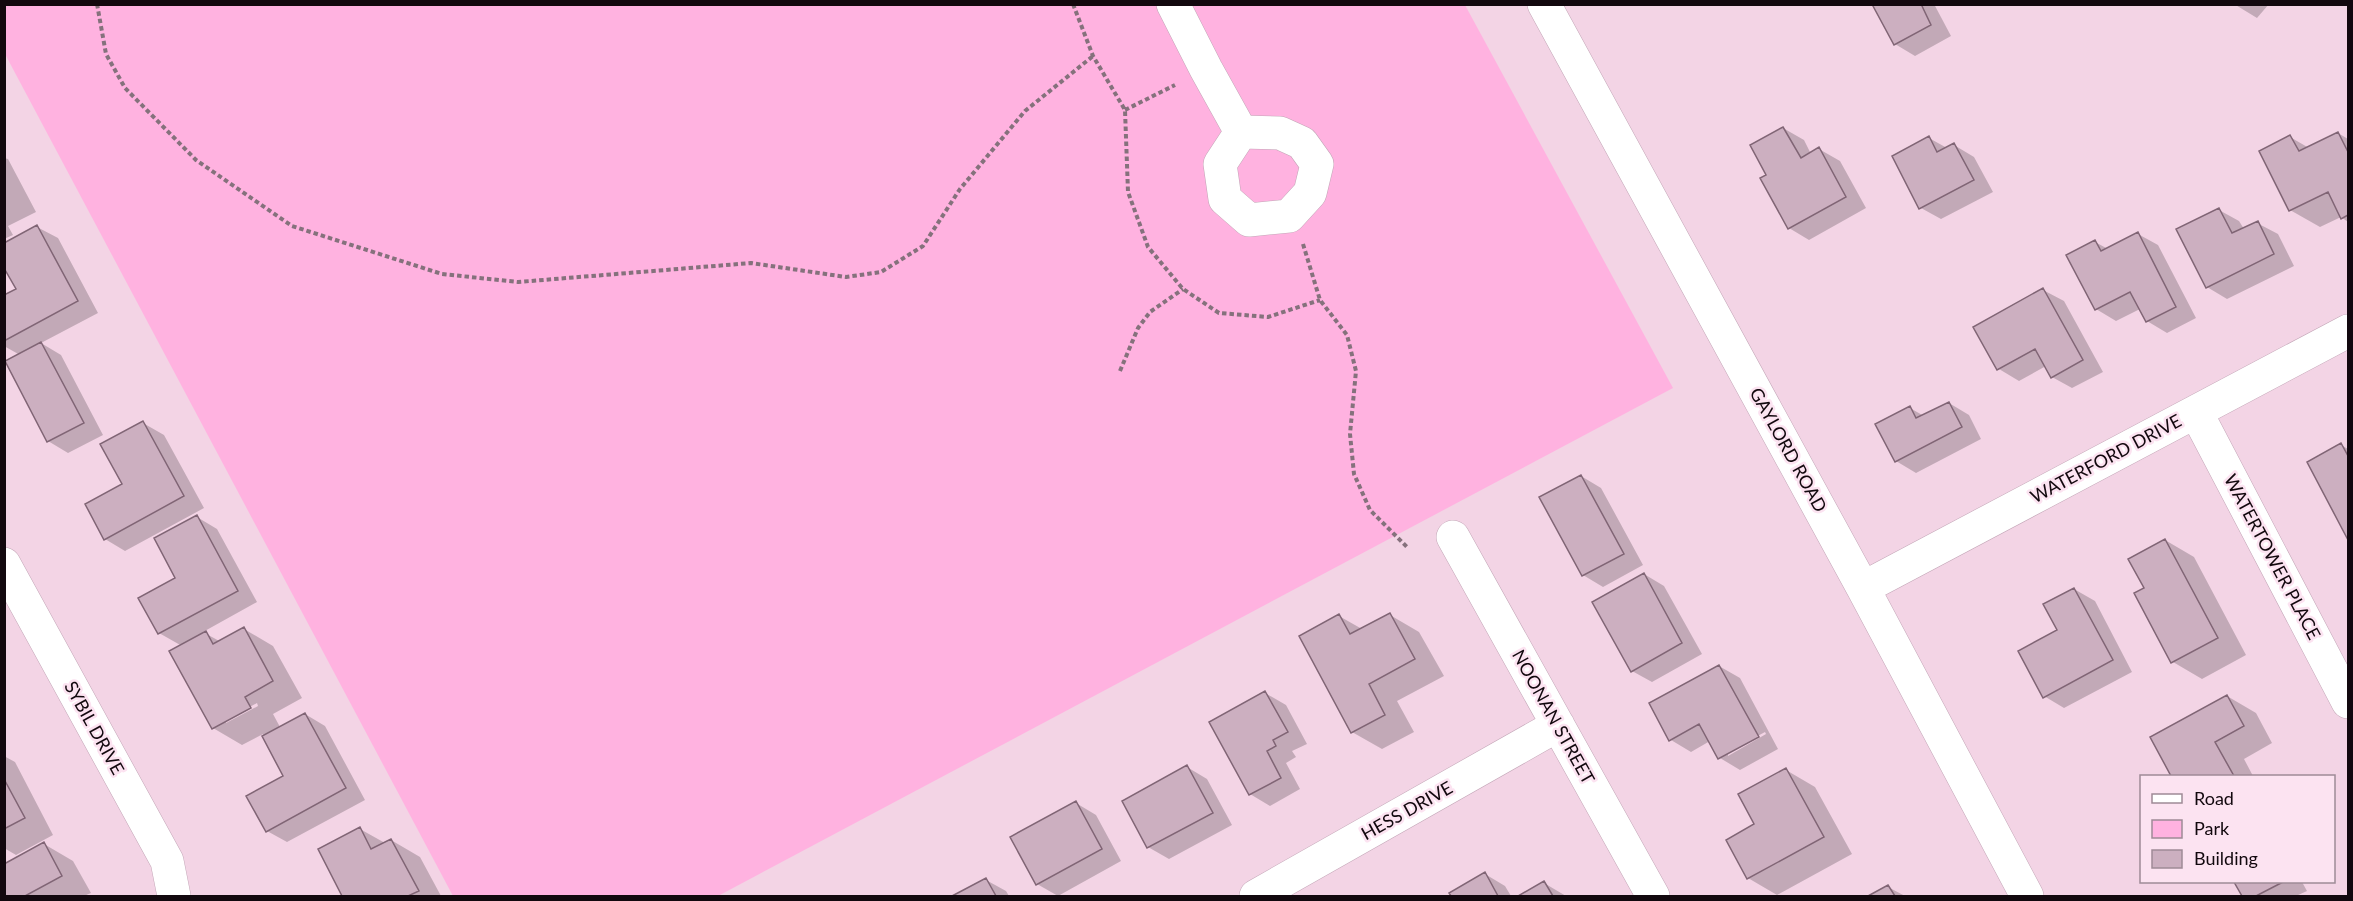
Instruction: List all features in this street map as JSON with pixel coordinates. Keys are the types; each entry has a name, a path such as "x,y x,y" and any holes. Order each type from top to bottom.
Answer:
{"street":[{"path":"1173,4 1242,132"},
{"name":"GAYLORD ROAD","path":"1544,4 1863,588 2027,897"},
{"path":"1242,132 1280,133 1302,143 1317,164 1310,193 1289,216 1249,220 1225,199 1220,164 1242,132"},
{"name":"WATERFORD DRIVE","path":"1863,588 2349,331"},
{"name":"WATERTOWER PLACE","path":"2196,412 2349,702"},
{"name":"NOONAN STREET","path":"1453,537 1653,897"},
{"name":"SYBIL DRIVE","path":"4,564 167,861 174,897"},
{"name":"HESS DRIVE","path":"1256,897 1558,725"}],"path":[{"path":"97,4 106,54 125,88 196,160 292,226 442,274 518,282 751,263 846,277 881,272 923,246 960,189 1025,111 1093,56"},
{"path":"1074,4 1093,56 1125,110 1128,192 1148,247 1183,289 1219,313 1268,317 1320,300"},
{"path":"1125,110 1206,69"},
{"path":"1289,216 1306,249 1311,276 1320,300 1347,335 1356,370 1350,434 1354,474 1370,510 1407,547"},
{"path":"1120,371 1138,328 1150,312 1183,289"}],"green space":[{"path":"4,5 1465,5 1673,388 718,896 453,896 5,54"}],"building":[{"path":"1876,4 1921,4 1931,25 1894,45 1873,6"},
{"path":"1783,127 1801,158 1819,147 1846,197 1788,229 1760,178 1766,175 1750,145"},
{"path":"2338,132 2348,152 2348,215 2341,219 2328,192 2289,211 2259,151 2290,135 2299,151"},
{"path":"1929,136 1937,152 1954,143 1974,180 1919,209 1892,156"},
{"path":"2219,208 2232,233 2258,221 2274,254 2206,288 2176,229"},
{"path":"37,225 78,301 4,341 4,295 16,289 4,268 4,243"},
{"path":"2138,232 2176,307 2146,322 2130,292 2095,310 2066,255 2095,240 2101,251"},
{"path":"2043,288 2083,360 2051,378 2035,349 1997,370 1973,327"},
{"path":"41,342 84,423 47,442 5,361"},
{"path":"1949,402 1962,427 1895,462 1875,424 1910,406 1916,418"},
{"path":"143,421 184,496 104,540 85,504 122,484 100,444"},
{"path":"2341,443 2348,456 2348,540 2307,462"},
{"path":"1581,475 1624,554 1582,576 1539,497"},
{"path":"197,515 238,591 158,634 138,598 175,578 154,538"},
{"path":"2165,539 2218,638 2171,663 2134,593 2144,588 2128,559"},
{"path":"1644,573 1682,643 1631,672 1592,602"},
{"path":"2074,588 2113,660 2043,698 2018,651 2057,630 2043,604"},
{"path":"1390,613 1415,659 1369,684 1385,715 1351,733 1299,636 1339,614 1350,634"},
{"path":"244,627 273,681 245,697 251,708 212,729 169,651 206,631 213,644"},
{"path":"1719,665 1759,737 1718,759 1699,724 1669,741 1649,703"},
{"path":"1265,691 1288,732 1273,740 1276,746 1267,751 1281,778 1249,795 1209,722"},
{"path":"2227,695 2244,726 2215,742 2233,775 2170,775 2150,737"},
{"path":"305,713 346,788 266,832 246,796 283,776 262,736"},
{"path":"1187,765 1213,813 1147,848 1122,801"},
{"path":"1786,768 1824,837 1747,879 1726,840 1754,824 1738,794"},
{"path":"4,779 25,818 4,829"},
{"path":"1076,801 1102,849 1036,885 1010,837"},
{"path":"360,827 371,849 391,839 419,891 408,896 342,896 318,849"},
{"path":"44,842 62,876 25,896 4,896 4,864"},
{"path":"1485,872 1498,896 1451,896 1449,893"},
{"path":"986,878 996,896 952,896"},
{"path":"1544,881 1553,896 1518,896"},
{"path":"2235,883 2281,883 2256,896 2242,896"},
{"path":"1888,885 1895,896 1868,896"}]}
